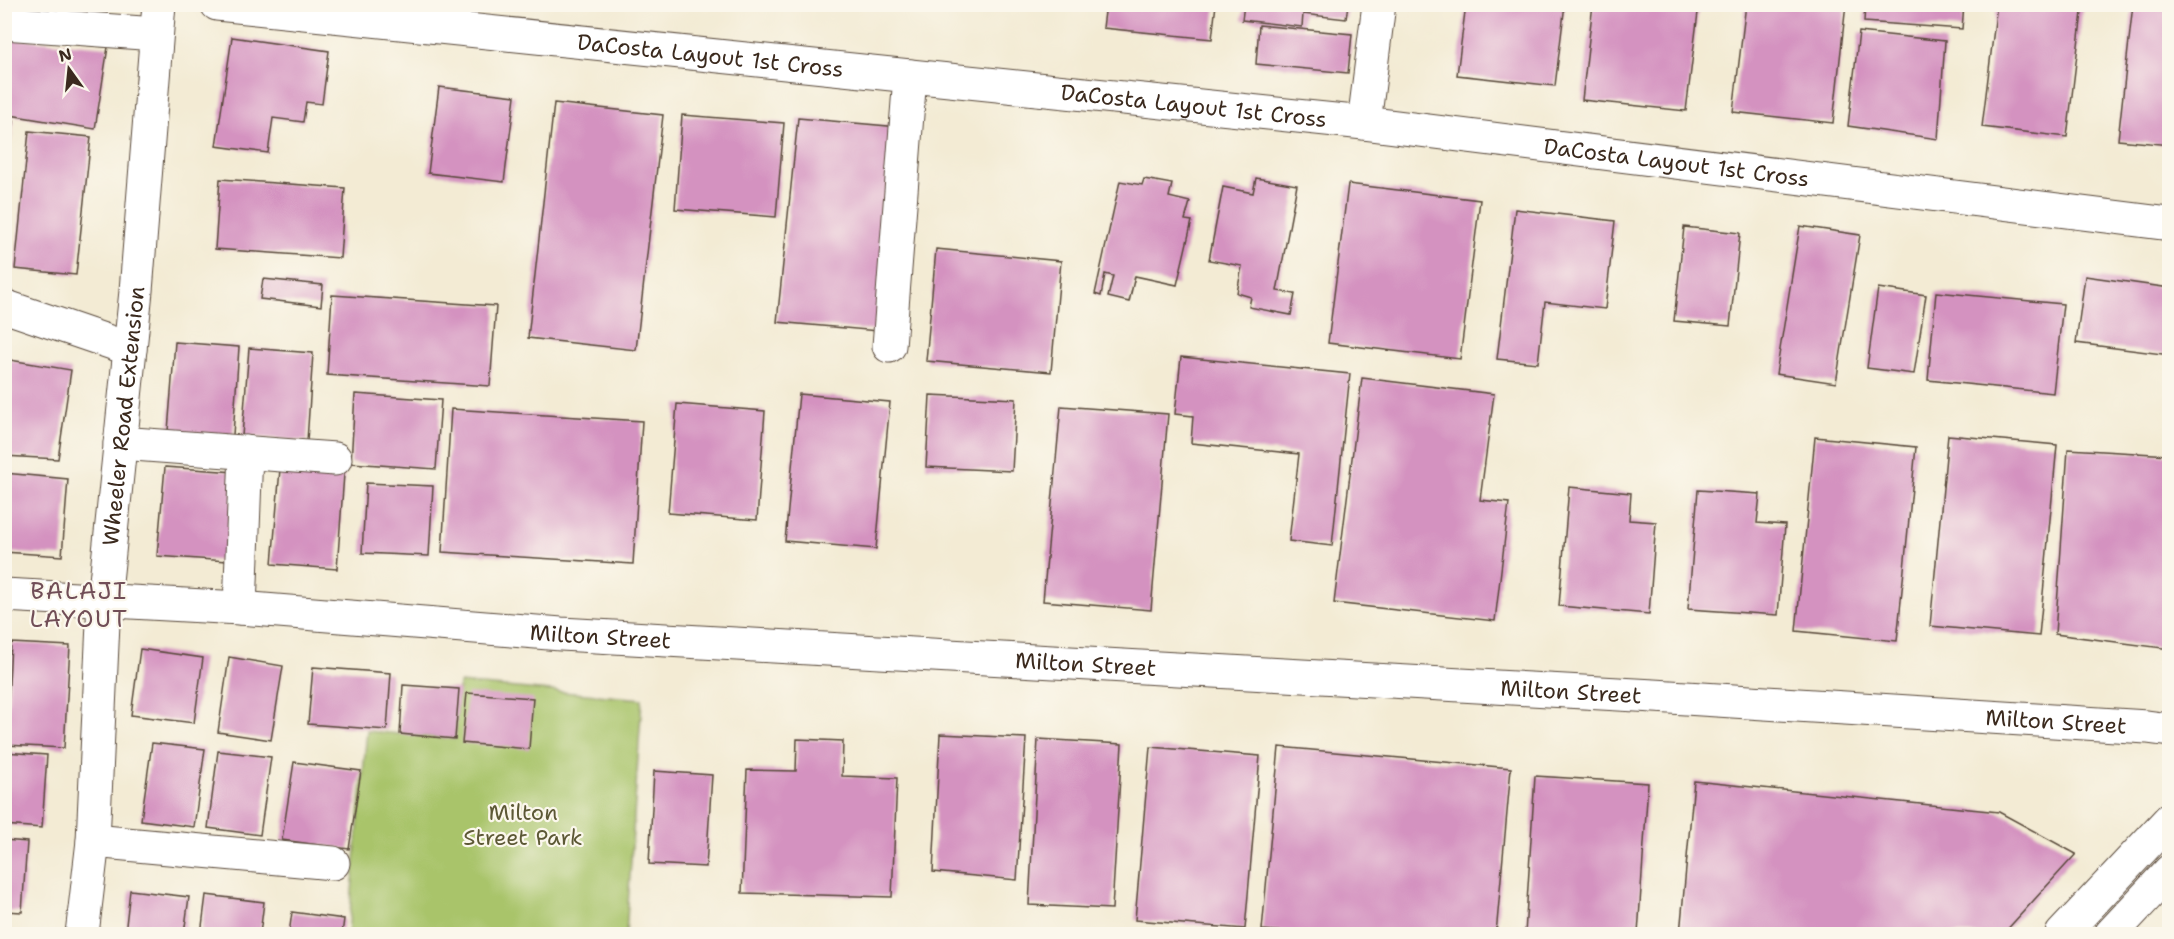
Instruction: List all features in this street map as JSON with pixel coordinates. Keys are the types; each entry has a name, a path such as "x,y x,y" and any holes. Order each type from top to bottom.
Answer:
{"street":[{"name":"DaCosta Layout 1st Cross","path":"217,4 1364,123 2169,224"},
{"path":"1364,123 1379,4"},
{"path":"4,23 158,20"},
{"name":"Wheeler Road Extension","path":"82,934 93,841 104,601 130,349 158,20"},
{"path":"889,346 910,76"},
{"path":"4,306 130,349"},
{"path":"120,443 335,459"},
{"path":"240,608 246,452"},
{"name":"Milton Street","path":"4,595 240,608 561,634 1642,695 2169,730"},
{"path":"2062,934 2169,819"},
{"path":"93,841 333,863"},
{"path":"2110,934 2167,877"}],"green space":[{"name":"Milton Street Park","path":"459,683 642,699 626,934 348,934 367,731 455,739"}],"building":[{"path":"1106,4 1216,4 1212,39 1103,28"},
{"path":"1244,4 1348,4 1346,19 1303,14 1302,27 1242,20"},
{"path":"1466,4 1565,4 1555,86 1457,75"},
{"path":"1593,4 1699,4 1686,111 1582,100"},
{"path":"1746,4 1846,4 1833,123 1733,112"},
{"path":"1865,4 1964,4 1962,29 1864,22"},
{"path":"1997,4 2083,4 2067,137 1982,127"},
{"path":"2133,4 2170,7 2170,145 2118,140"},
{"path":"1259,25 1352,34 1348,73 1256,64"},
{"path":"1859,32 1945,41 1938,139 1848,126"},
{"path":"232,37 329,51 322,104 306,102 303,122 273,118 268,153 216,146"},
{"path":"4,38 108,47 95,129 4,114"},
{"path":"439,87 515,96 504,182 428,173"},
{"path":"554,103 663,115 636,350 528,338"},
{"path":"682,115 784,123 776,217 675,209"},
{"path":"798,118 899,127 878,331 777,322"},
{"path":"4,119 14,121 6,174 4,174"},
{"path":"29,131 91,137 76,275 15,269"},
{"path":"1256,178 1297,185 1277,291 1295,294 1291,315 1249,307 1251,297 1237,293 1242,266 1209,260 1223,187 1253,193"},
{"path":"220,179 345,188 340,258 215,249"},
{"path":"1144,179 1172,184 1169,197 1190,202 1185,220 1192,221 1177,285 1135,276 1129,302 1108,297 1113,276 1105,274 1101,296 1095,294 1120,181 1142,185"},
{"path":"1348,184 1480,200 1460,359 1328,343"},
{"path":"1515,209 1615,221 1605,309 1545,302 1538,363 1497,359"},
{"path":"1800,226 1860,235 1836,383 1776,374"},
{"path":"1684,227 1740,233 1730,326 1674,321"},
{"path":"936,249 1061,261 1051,372 926,361"},
{"path":"2085,276 2170,288 2170,355 2076,343"},
{"path":"263,279 323,285 321,306 260,299"},
{"path":"1878,288 1926,295 1914,374 1867,368"},
{"path":"1936,292 2063,304 2053,393 1928,380"},
{"path":"332,295 496,306 490,386 327,375"},
{"path":"175,342 239,347 233,435 168,431"},
{"path":"249,348 313,353 307,441 242,436"},
{"path":"1181,357 1350,374 1332,546 1289,541 1299,454 1191,443 1193,416 1175,414"},
{"path":"4,359 71,370 58,459 4,456"},
{"path":"1362,378 1494,394 1480,500 1509,503 1495,621 1334,603"},
{"path":"355,394 441,400 436,469 351,463"},
{"path":"799,394 890,402 876,549 785,541"},
{"path":"930,395 1016,399 1012,471 926,467"},
{"path":"677,404 765,411 757,520 668,513"},
{"path":"1061,406 1168,414 1151,610 1043,601"},
{"path":"451,409 642,421 633,564 442,552"},
{"path":"1948,435 2057,445 2039,636 1930,626"},
{"path":"1815,437 1916,447 1897,641 1796,631"},
{"path":"2068,449 2170,455 2170,649 2055,634"},
{"path":"165,467 235,472 227,561 157,556"},
{"path":"280,469 344,474 337,569 272,564"},
{"path":"4,473 68,479 62,556 4,552"},
{"path":"366,483 433,486 429,556 362,553"},
{"path":"1569,487 1631,493 1629,520 1656,522 1649,614 1559,606"},
{"path":"1698,490 1760,494 1757,523 1785,525 1778,615 1688,609"},
{"path":"11,643 70,646 64,748 6,745"},
{"path":"140,649 203,658 194,723 131,715"},
{"path":"229,657 283,666 271,740 218,732"},
{"path":"313,667 391,673 387,730 308,724"},
{"path":"403,685 459,689 455,739 400,734"},
{"path":"467,693 533,698 529,749 462,743"},
{"path":"940,734 1026,738 1017,880 933,872"},
{"path":"797,739 843,741 842,776 897,778 892,897 742,893 747,770 796,771"},
{"path":"1038,739 1122,744 1112,909 1029,905"},
{"path":"152,743 205,749 194,827 141,820"},
{"path":"1150,747 1260,756 1245,929 1135,920"},
{"path":"1279,747 1511,768 1496,934 1314,934 1262,930"},
{"path":"218,751 271,757 260,835 208,828"},
{"path":"4,752 47,755 42,828 4,825"},
{"path":"294,762 361,771 349,849 282,840"},
{"path":"654,771 712,775 706,867 649,864"},
{"path":"1535,776 1648,783 1638,934 1525,934"},
{"path":"1694,781 1999,812 2076,854 2003,934 1680,934"},
{"path":"4,840 27,842 22,912 4,911"},
{"path":"130,890 189,897 184,934 125,934"},
{"path":"206,895 264,902 260,934 201,934"},
{"path":"292,912 344,919 342,934 289,934"}],"district":[{"name":"BALAJI LAYOUT","path":"79,605"}]}
